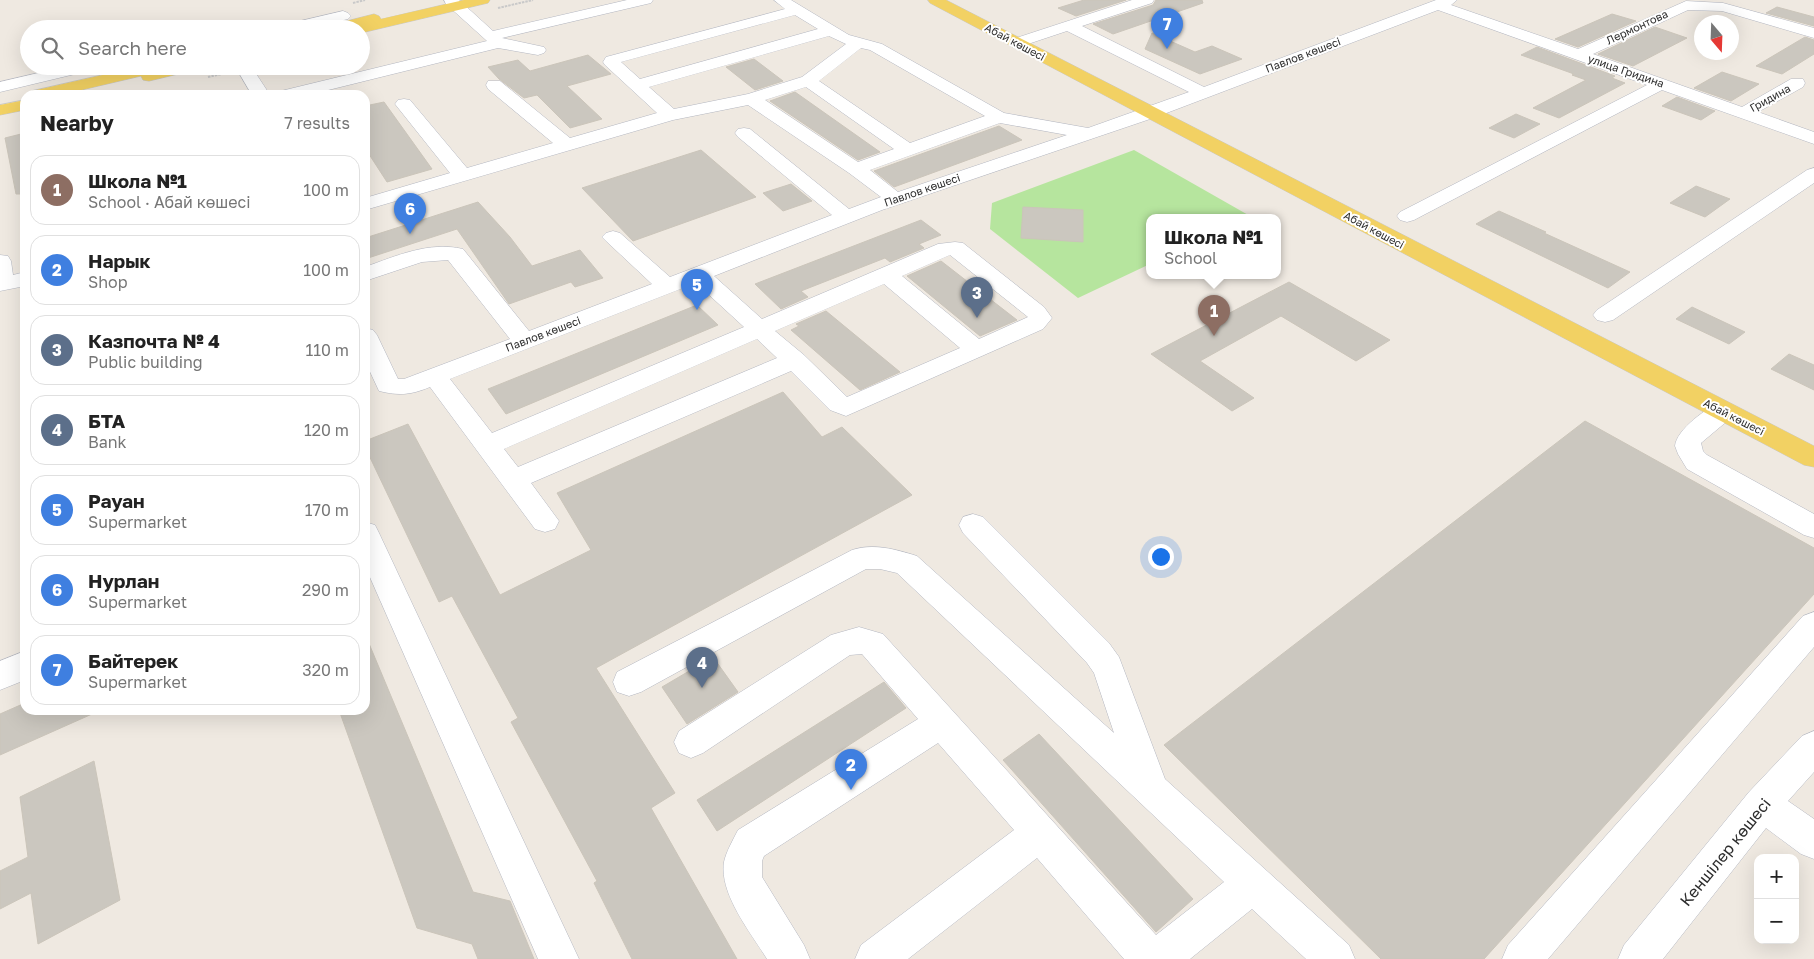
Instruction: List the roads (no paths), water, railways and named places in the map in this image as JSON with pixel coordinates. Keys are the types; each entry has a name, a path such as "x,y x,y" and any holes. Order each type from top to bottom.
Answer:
{"main road":[{"path":"370,21 454,2 483,0"},
{"name":"Абай көшесі","path":"935,0 1814,458"},
{"path":"58,90 117,75"},
{"path":"89,90 154,75"},
{"path":"0,104 20,99"},
{"path":"0,110 20,106"}],"street":[{"path":"329,0 347,20"},
{"path":"370,73 646,0"},
{"path":"781,0 842,38 876,47 999,116 1088,134"},
{"path":"1016,42 1147,0"},
{"path":"454,2 494,40 538,50"},
{"name":"улица Гридина","path":"1444,2 1578,55 1814,138"},
{"name":"Павлов көшесі","path":"370,345 388,385 396,387 407,386 847,217 1150,113 1444,2"},
{"name":"Лермонтова","path":"1578,55 1686,5 1723,7 1814,33"},
{"path":"670,115 611,62 612,60 797,10"},
{"path":"1067,25 1203,93"},
{"path":"636,85 830,31"},
{"path":"370,203 670,115 751,99 808,81 858,42"},
{"path":"0,75 20,71"},
{"path":"0,86 50,75"},
{"path":"249,75 258,90"},
{"path":"306,90 362,75"},
{"path":"808,81 908,150"},
{"name":"Гридина","path":"1743,113 1797,83"},
{"path":"1408,216 1661,84"},
{"path":"494,85 568,146"},
{"path":"751,99 856,169 896,199"},
{"path":"404,104 463,176"},
{"path":"856,169 999,116"},
{"path":"744,133 847,217"},
{"path":"1605,315 1814,174"},
{"path":"612,237 667,286"},
{"path":"488,445 760,329 886,274 946,249 955,248 1036,312 1040,318 1035,324 846,407 840,404 795,360 760,329 699,274"},
{"path":"370,272 426,253 443,252 455,254 524,341"},
{"path":"0,261 10,282"},
{"path":"886,274 977,350"},
{"path":"513,480 795,360"},
{"path":"434,376 545,521"},
{"path":"1723,411 1689,440 1691,456 1697,462 1814,527"},
{"path":"973,524 1098,653 1108,667 1151,790"},
{"path":"370,544 559,959"},
{"path":"629,682 862,558 880,558 906,564 1335,959"},
{"path":"1522,959 1814,625"},
{"path":"691,742 842,644 859,640 872,643 1151,959"},
{"path":"0,676 20,667"},
{"path":"790,959 743,882 743,861 751,843 942,722"},
{"name":"Кеншілер көшесі","path":"1638,959 1762,804 1814,747"},
{"path":"1762,804 1814,842"},
{"path":"875,959 1040,833"},
{"path":"1158,959 1253,884"}],"place":[{"name":"Байтерек","path":"1167,49"},
{"name":"Нурлан","path":"410,234"},
{"name":"Рауан","path":"697,310"},
{"name":"Казпочта № 4","path":"977,318"},
{"name":"Школа №1","path":"1214,336"},
{"name":"БТА","path":"702,688"},
{"name":"Нарык","path":"851,790"}]}
